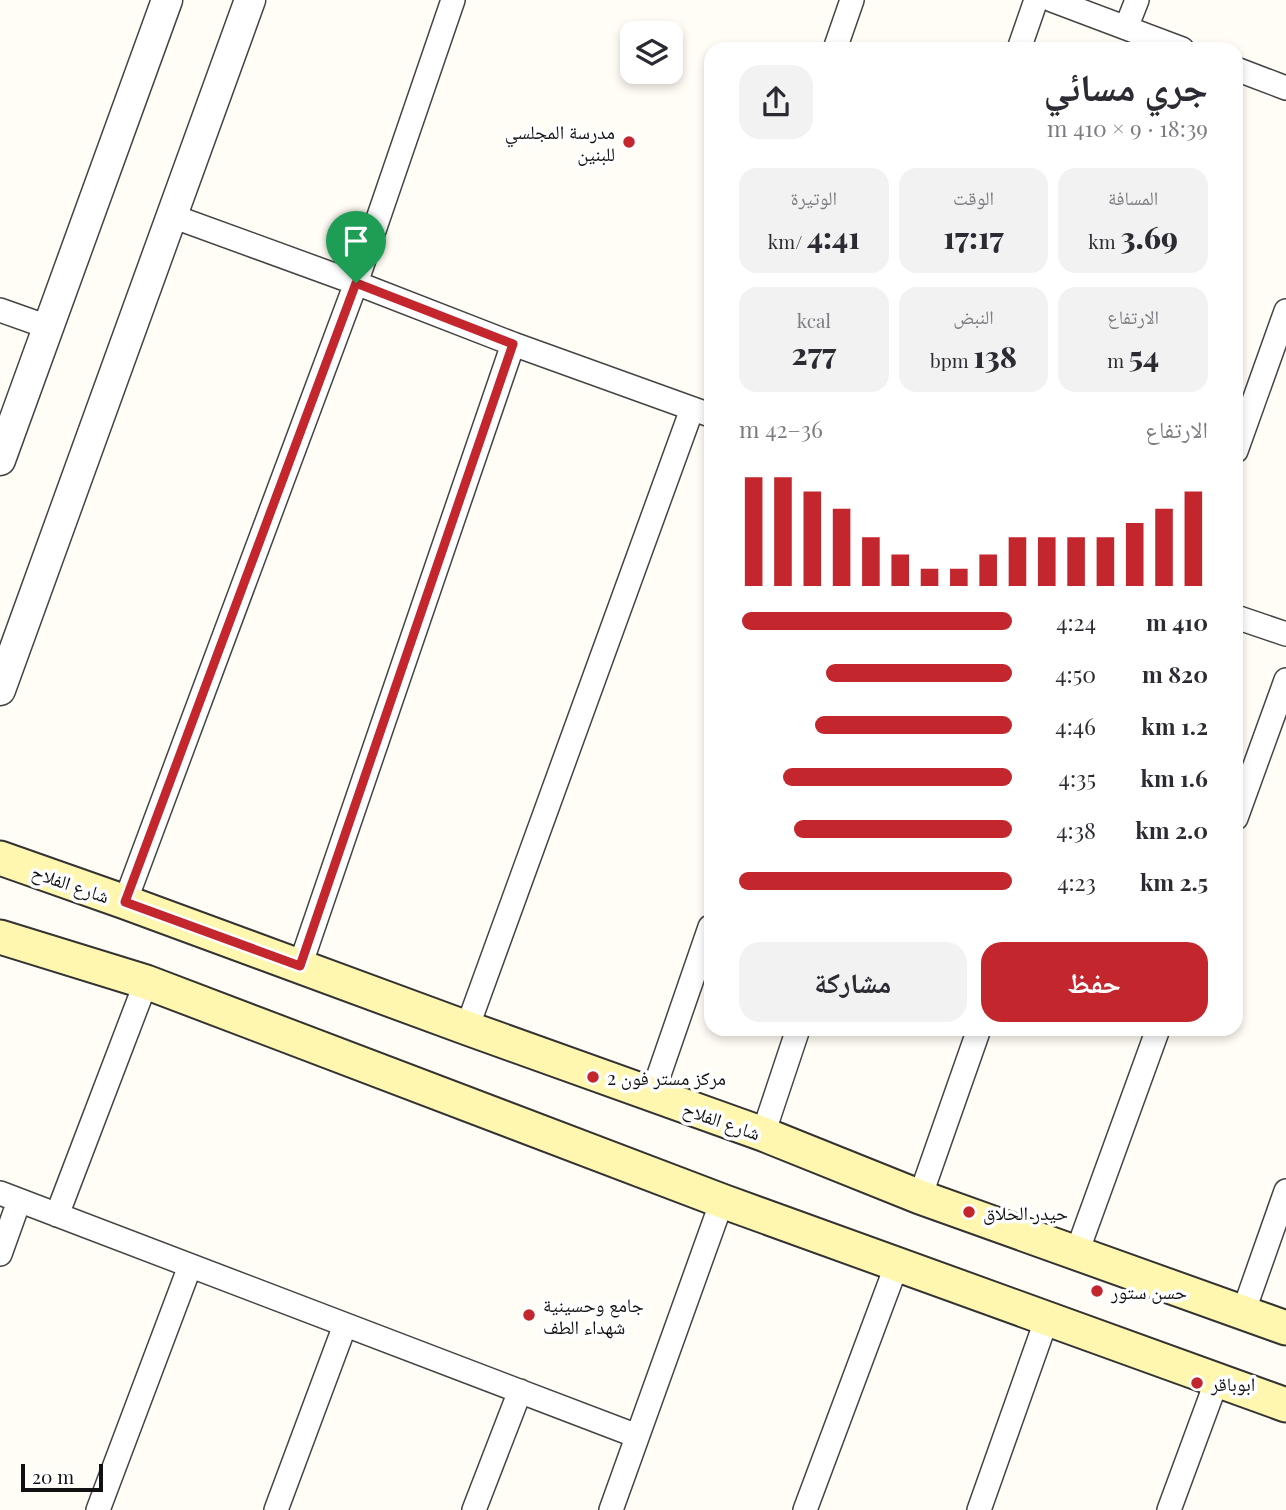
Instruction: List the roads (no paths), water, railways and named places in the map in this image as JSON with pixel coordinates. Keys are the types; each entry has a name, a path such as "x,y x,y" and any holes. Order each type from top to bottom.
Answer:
{"main road":[{"name":"شارع الفلاح","path":"0,858 763,1134 920,1197 1286,1328"},
{"path":"0,937 146,982 722,1201 1286,1405"}],"street":[{"path":"0,460 167,0"},
{"path":"0,690 250,0"},
{"path":"125,902 356,283 453,0"},
{"path":"837,42 852,0"},
{"path":"1021,42 1036,0"},
{"path":"1052,0 1163,42"},
{"path":"1126,28 1137,0"},
{"path":"1243,72 1286,88"},
{"path":"172,216 704,412"},
{"path":"0,310 48,327"},
{"path":"1243,431 1286,311"},
{"path":"300,966 513,344"},
{"path":"467,1028 704,418"},
{"path":"1243,619 1286,634"},
{"path":"1243,803 1276,735 1286,680"},
{"path":"652,1095 704,944"},
{"path":"57,1215 146,982"},
{"path":"763,1134 796,1036"},
{"path":"920,1197 977,1036"},
{"path":"1077,1252 1155,1036"},
{"path":"1243,1313 1286,1191"},
{"path":"0,1254 10,1197 637,1436"},
{"path":"611,1510 722,1201"},
{"path":"806,1510 897,1264"},
{"path":"98,1510 190,1266"},
{"path":"979,1510 1047,1318"},
{"path":"276,1510 345,1325"},
{"path":"1169,1510 1217,1380"},
{"path":"474,1510 520,1391"}],"place":[{"name":"مدرسة المجلسي للبنين","path":"629,142"},
{"name":"مركز مستر فون 2","path":"593,1077"},
{"name":"حيدر الحلاق","path":"969,1212"},
{"name":"حسن ستور","path":"1097,1291"},
{"name":"جامع وحسينية شهداء الطف","path":"529,1315"},
{"name":"ابوباقر","path":"1197,1383"}]}
